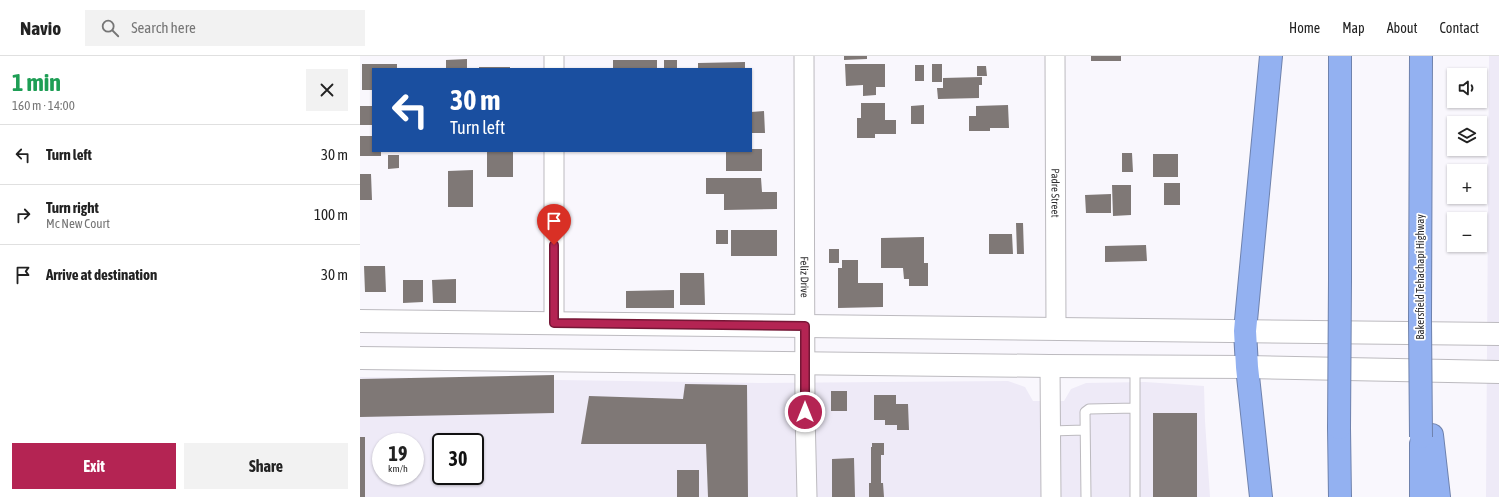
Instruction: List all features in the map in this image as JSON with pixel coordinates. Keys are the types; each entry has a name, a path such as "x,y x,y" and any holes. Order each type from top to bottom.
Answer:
{"highway":[{"path":"1262,497 1247,367 1246,331 1270,56"},
{"path":"1340,56 1340,497"},
{"name":"Bakersfield Tehachapi Highway","path":"1421,56 1420,320 1427,436"},
{"path":"1421,497 1427,436"},
{"path":"1427,436 1440,497"}],"street":[{"path":"554,56 554,68"},
{"name":"Feliz Drive","path":"804,56 807,497"},
{"name":"Padre Street","path":"1055,56 1056,330"},
{"path":"554,152 554,323"},
{"path":"360,321 1499,334"},
{"path":"360,326 396,321"},
{"path":"360,358 1247,367 1499,372"},
{"path":"1050,366 1051,497"}],"lane":[{"path":"1135,366 1135,497"},
{"path":"1086,497 1085,412 1089,408 1135,408"},
{"path":"1050,431 1085,430"}],"shaded area":[{"path":"1489,56 1499,56 1499,497 1486,497"},
{"path":"360,377 760,383 1008,381 1025,387 1033,401 1064,401 1071,389 1086,383 1145,382 1204,386 1210,497 360,497"}],"building":[{"path":"844,56 867,56 867,59 844,60"},
{"path":"1091,56 1121,56 1121,61 1091,61"},
{"path":"467,59 467,68 446,68 446,60"},
{"path":"613,60 657,60 657,68 613,68"},
{"path":"664,60 677,60 677,68 664,68"},
{"path":"745,62 745,68 698,68 698,63"},
{"path":"362,64 397,64 397,68 372,68 372,90 362,90"},
{"path":"845,64 885,64 885,87 876,87 876,95 863,96 863,85 846,86"},
{"path":"932,64 942,64 942,82 932,82"},
{"path":"915,65 924,65 924,81 915,81"},
{"path":"977,66 986,66 987,76 977,76"},
{"path":"479,67 510,67 510,68"},
{"path":"982,77 982,85 979,85 979,98 938,99 937,88 943,88 943,78"},
{"path":"861,103 885,103 885,120 896,120 896,134 875,134 875,138 857,138 857,118 861,118"},
{"path":"924,105 924,124 911,124 911,106"},
{"path":"1008,105 1009,128 990,128 990,131 969,131 969,116 976,116 976,106"},
{"path":"360,106 372,106 372,125 360,125"},
{"path":"764,111 765,133 752,133 752,112"},
{"path":"360,136 372,136 372,152 381,152 381,156 360,156"},
{"path":"752,149 762,149 762,171 726,171 726,152 752,152"},
{"path":"487,152 513,152 513,177 487,177"},
{"path":"1122,153 1132,153 1133,172 1122,172"},
{"path":"1153,154 1178,154 1178,177 1153,177"},
{"path":"388,155 399,155 399,168 388,169"},
{"path":"473,170 473,207 448,207 448,171"},
{"path":"360,174 371,174 372,200 360,200"},
{"path":"706,178 761,178 762,192 777,192 777,209 724,210 724,194 706,194"},
{"path":"1164,183 1180,183 1180,205 1164,205"},
{"path":"1112,185 1131,185 1131,215 1113,216"},
{"path":"1111,194 1111,213 1086,213 1085,195"},
{"path":"1016,223 1023,223 1024,254 1017,254"},
{"path":"716,230 728,230 728,244 716,244"},
{"path":"731,230 777,230 777,256 731,256"},
{"path":"989,234 1012,234 1013,254 989,254"},
{"path":"924,237 924,263 928,263 928,286 909,286 909,279 904,279 903,268 881,268 881,238"},
{"path":"1146,245 1147,261 1105,262 1105,246"},
{"path":"829,249 839,249 839,263 829,263"},
{"path":"842,260 858,260 858,283 883,283 883,307 838,308 838,268 842,268"},
{"path":"364,266 385,266 386,292 365,292"},
{"path":"680,273 704,273 705,305 680,305"},
{"path":"456,279 456,303 433,303 432,280"},
{"path":"403,280 423,280 423,302 403,303"},
{"path":"674,290 674,308 626,308 626,291"},
{"path":"554,375 554,413 360,417 360,379"},
{"path":"685,384 747,385 748,497 708,497 706,444 581,444 589,396 683,399"},
{"path":"831,391 847,391 847,411 831,411"},
{"path":"874,395 896,395 896,404 908,404 909,430 897,430 897,425 885,425 885,420 874,420"},
{"path":"1153,413 1197,413 1197,497 1153,497"},
{"path":"360,437 365,437 365,497 360,497"},
{"path":"872,443 884,443 884,455 881,455 881,483 883,483 884,497 869,497 869,483 871,483"},
{"path":"854,458 855,497 832,497 832,459"},
{"path":"677,470 699,470 699,497 677,497"}],"route":[{"path":"554,245 554,323 805,326 805,412"}]}
